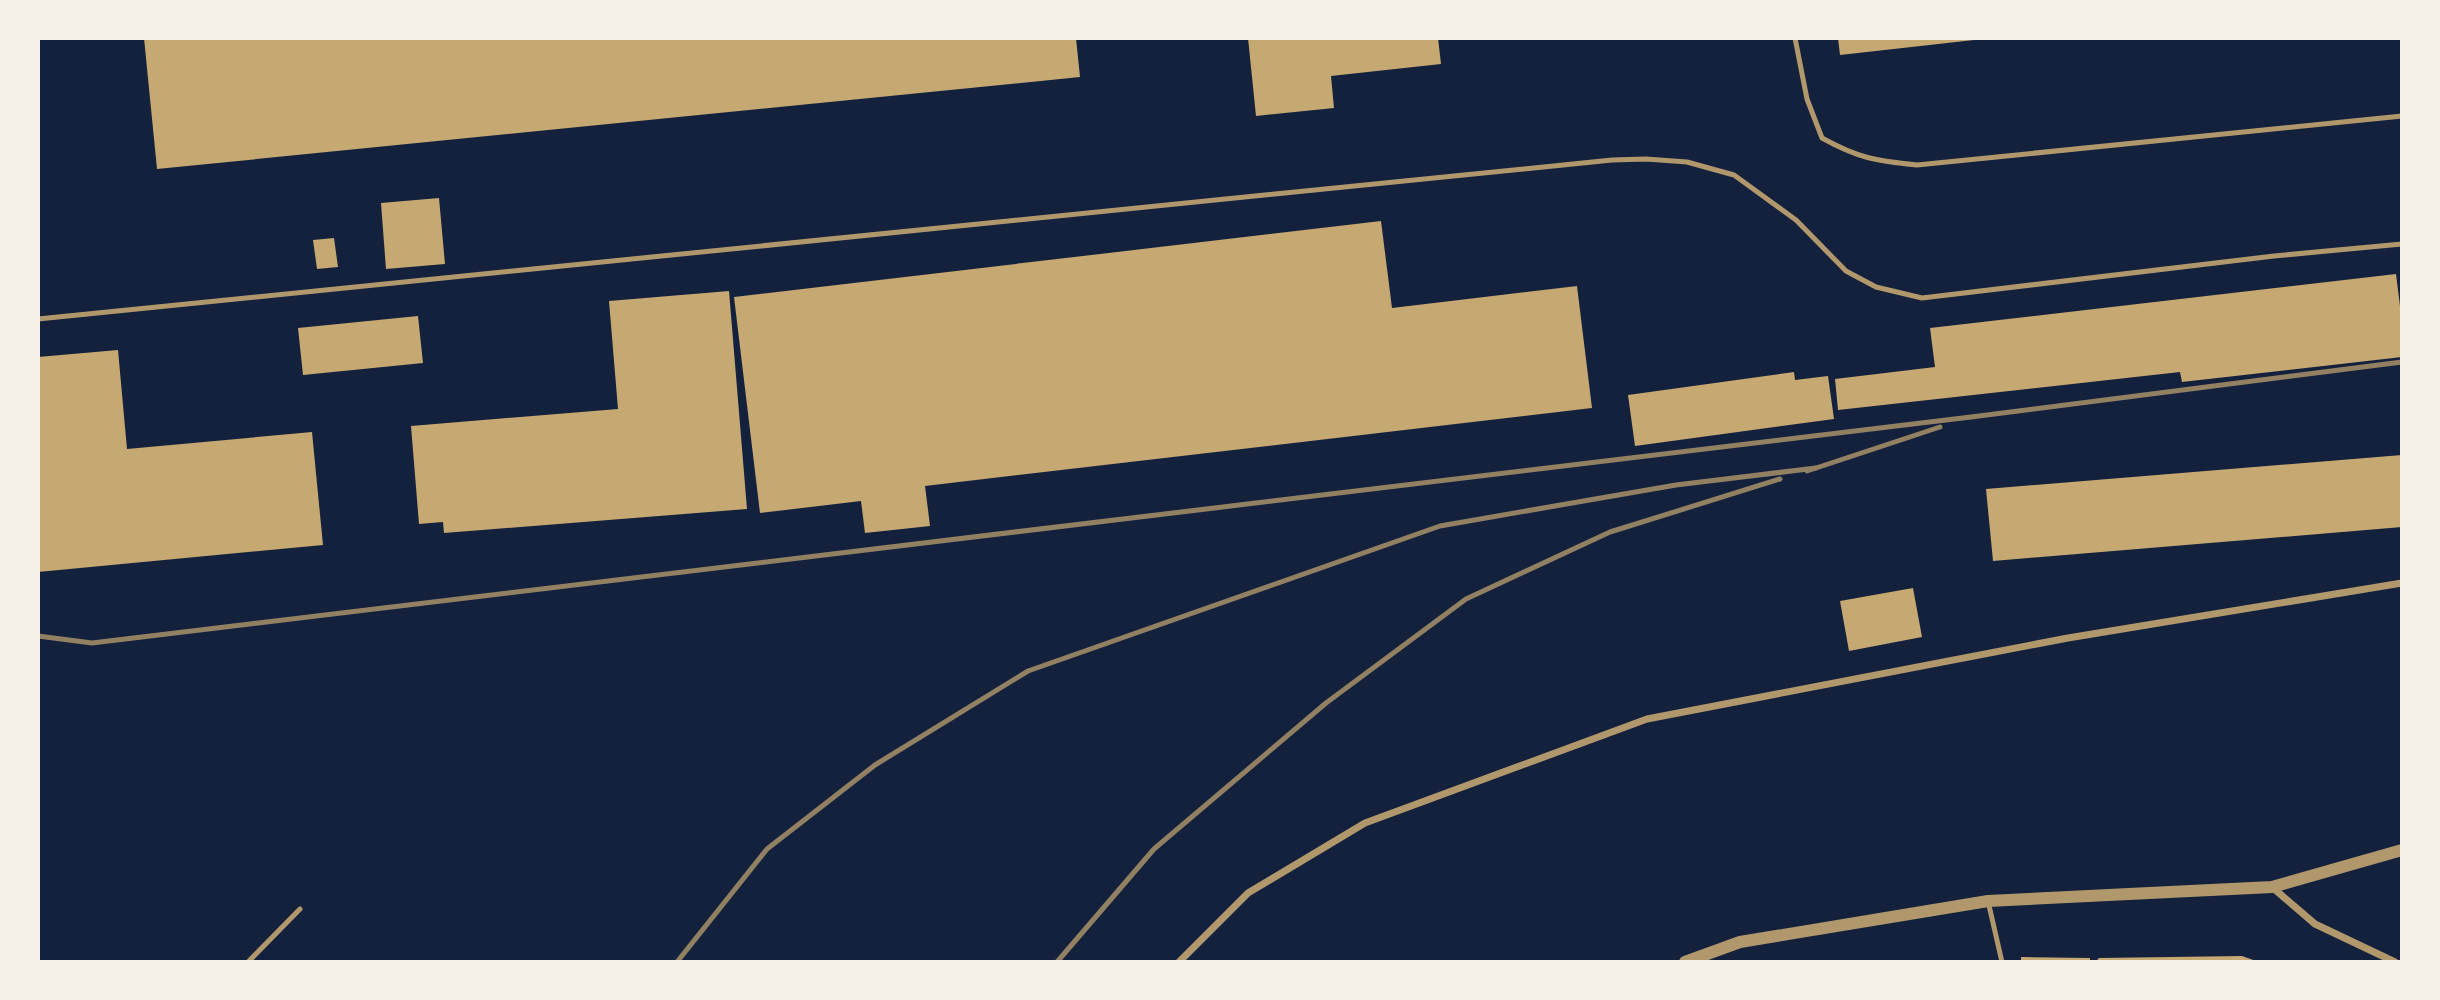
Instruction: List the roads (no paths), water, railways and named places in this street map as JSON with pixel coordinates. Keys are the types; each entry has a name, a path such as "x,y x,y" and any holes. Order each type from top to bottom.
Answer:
{"street":[{"path":"1179,961 1248,893 1365,823 1647,719 2068,638 2402,583"},
{"path":"1685,961 1740,942 1988,901 2272,887 2402,850"},
{"path":"2272,887 2315,924 2395,961"}],"lane":[{"path":"1796,38 1807,99 1822,138 1853,155 1885,162 1917,165 2402,116"},
{"path":"38,319 1612,160 1687,162 1734,175 1796,220 1846,271 1876,287 1922,298 2274,256 2402,244"},
{"path":"1988,901 2002,961"},
{"path":"248,961 300,909"}],"railway":[{"path":"38,636 92,643 1971,417 2402,362"},
{"path":"1807,471 1940,427"},
{"path":"677,962 767,849 875,765 1028,671 1440,526 1676,485 1816,468"},
{"path":"1057,962 1154,849 1326,703 1466,599 1610,532 1780,479"}]}
